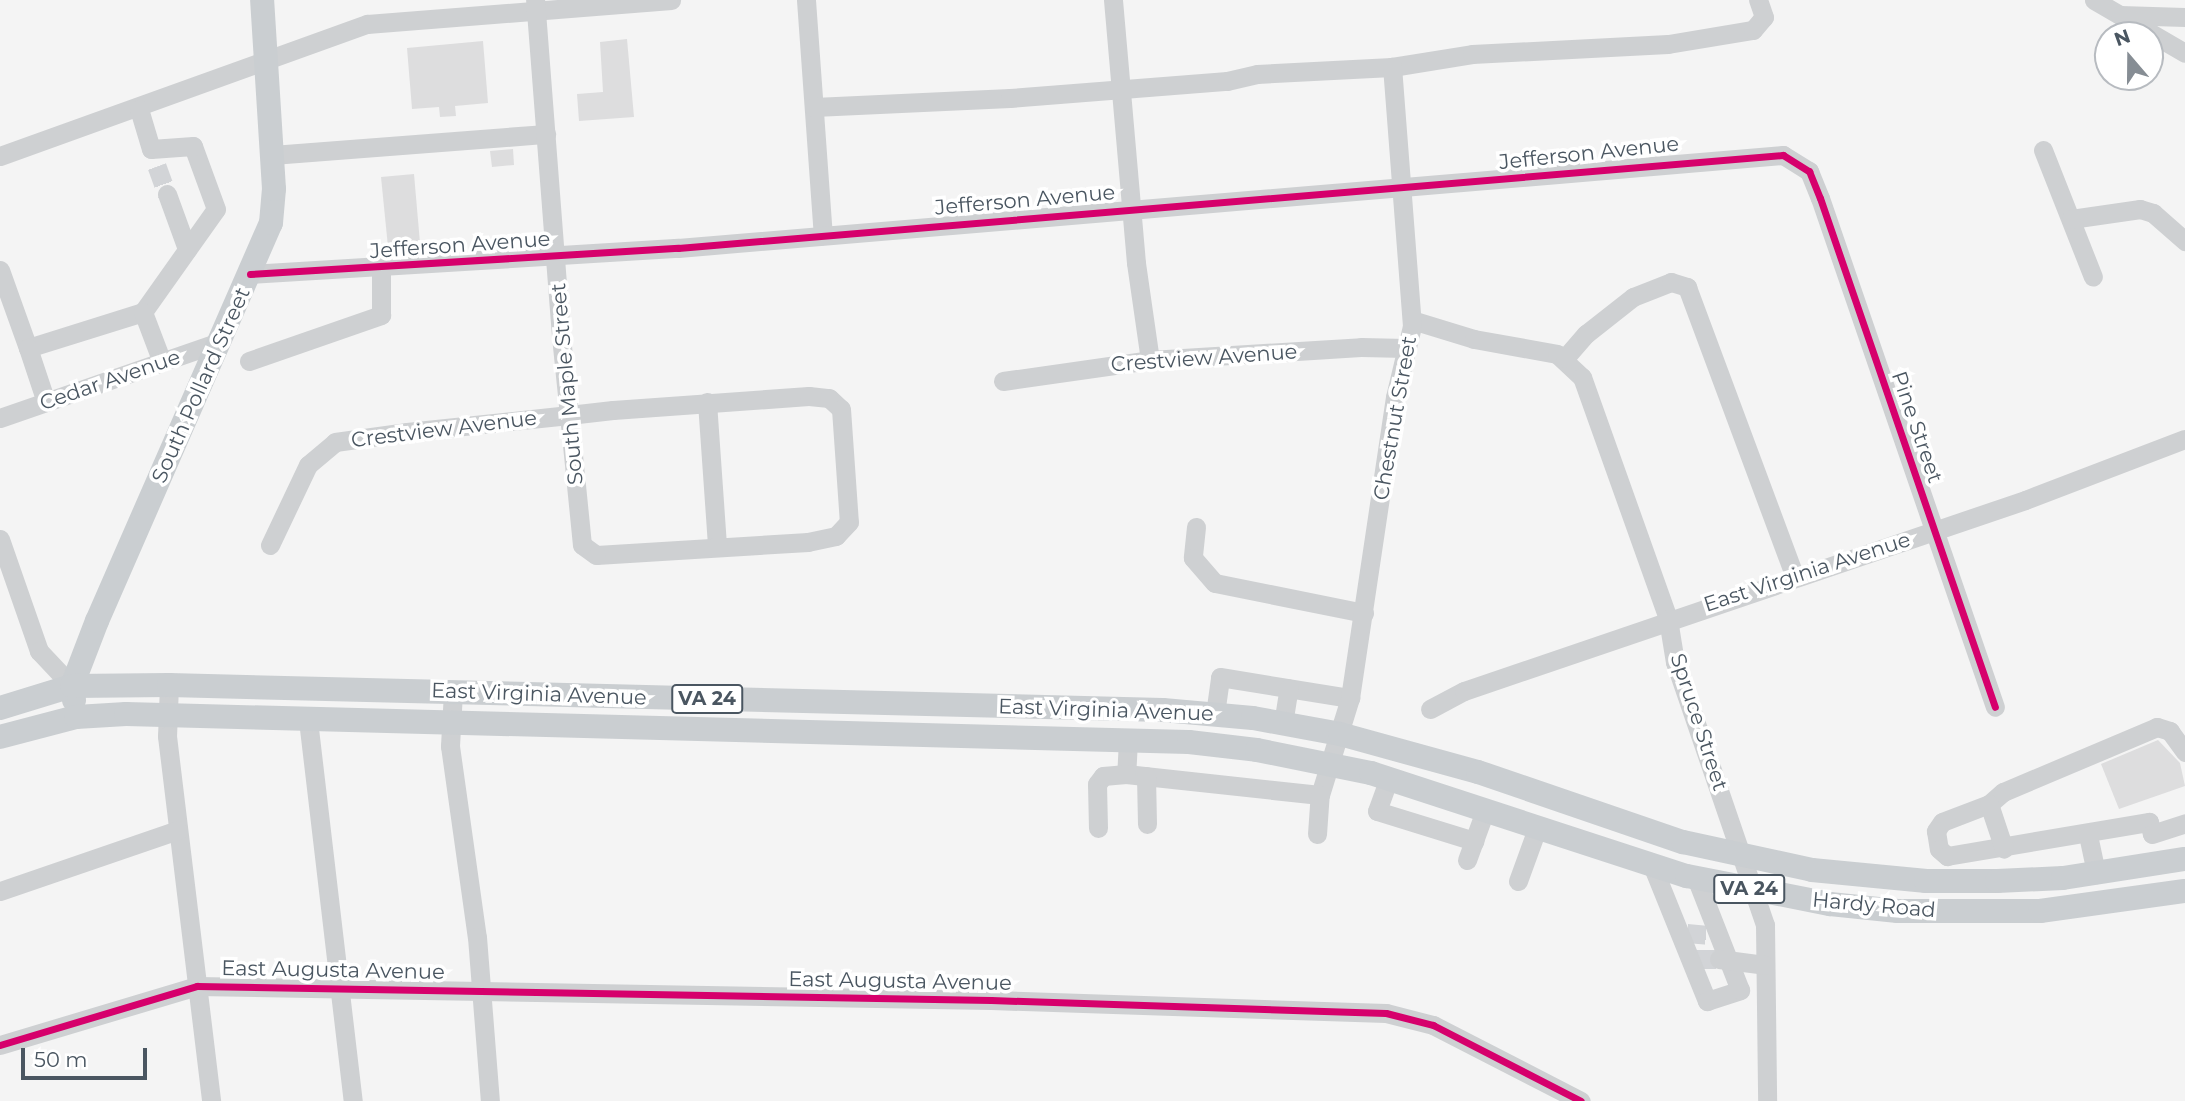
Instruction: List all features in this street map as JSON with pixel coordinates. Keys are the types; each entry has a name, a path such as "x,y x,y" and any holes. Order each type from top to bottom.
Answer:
{"main road":[{"name":"South Pollard Street","path":"72,686 271,223 272,155 262,0"},
{"name":"East Virginia Avenue","path":"72,686 169,685 1215,714 1340,734"},
{"name":"VA 24","path":"0,708 72,686"},
{"path":"72,686 76,717"},
{"name":"East Virginia Avenue","path":"76,717 166,716 1128,740 1257,750 1329,764"},
{"name":"VA 24","path":"0,737 76,717"},
{"name":"Hardy Road","path":"1340,734 1408,750 1684,842 1738,855 1877,878 1979,881 2096,874 2185,859"},
{"name":"Hardy Road","path":"1329,764 1389,778 1486,808 1696,878 1830,904 1968,913 2077,907 2185,891"}],"street":[{"path":"0,156 139,109 367,24 536,5 671,0"},
{"path":"806,0 823,235"},
{"path":"1113,0 1131,209 1150,360"},
{"path":"814,107 1121,90 1271,73 1392,66 1472,54 1571,52 1726,37 1753,30 1763,20 1758,0"},
{"path":"2094,0 2185,53"},
{"name":"South Maple Street","path":"536,5 582,545 587,552 717,544"},
{"path":"2119,15 2185,17"},
{"name":"Chestnut Street","path":"1317,835 1320,795 1350,698 1412,320 1392,66"},
{"path":"28,348 143,312 216,209 192,146 154,157 139,109"},
{"path":"272,155 545,134"},
{"path":"2043,150 2093,276"},
{"name":"Jefferson Avenue","path":"250,274 381,268 823,235 1401,189 1728,157 1783,155 1801,162"},
{"name":"Pine Street","path":"1801,162 1820,198 1995,707"},
{"path":"167,194 187,249"},
{"path":"2071,219 2120,208 2140,209 2153,213 2185,241"},
{"path":"249,361 382,315 381,268"},
{"path":"0,270 46,402"},
{"path":"1412,320 1474,339 1565,358 1586,334 1633,297 1671,282 1687,287 1794,575"},
{"path":"143,312 162,362"},
{"name":"Cedar Avenue","path":"0,418 219,342"},
{"name":"Crestview Avenue","path":"1003,381 1150,360 1361,347 1406,348"},
{"name":"Spruce Street","path":"1565,358 1586,387 1668,619 1675,662 1708,761 1721,786 1738,855 1765,925 1767,1101"},
{"name":"Crestview Avenue","path":"270,545 308,465 335,442 708,402 809,396 829,398 841,409 851,517 843,531 828,540 717,544"},
{"path":"708,402 717,544"},
{"name":"East Virginia Avenue","path":"1430,709 1464,691 1794,575 1935,529 2185,439"},
{"path":"1196,527 1193,558 1215,583 1364,613"},
{"path":"0,540 39,651 72,686"},
{"path":"1215,714 1220,677 1350,698"},
{"path":"169,685 166,716 211,1101"},
{"path":"1283,724 1289,688"},
{"path":"453,692 451,723 490,1101"},
{"path":"308,720 353,1101"},
{"path":"2160,863 2149,821 2088,835 1947,856 1939,849 1936,831 1942,822 1989,804 2003,792 2157,727 2170,731 2185,752"},
{"path":"1126,774 1128,740"},
{"path":"1098,828 1097,784 1103,776 1126,774 1320,795"},
{"path":"1146,776 1147,824"},
{"path":"1389,778 1377,811 1474,841"},
{"path":"1989,804 2004,849"},
{"path":"1467,860 1486,808"},
{"path":"2152,834 2185,823"},
{"path":"1518,881 1538,826"},
{"path":"0,891 178,830"},
{"path":"2088,835 2096,874"},
{"path":"1977,853 1979,881"},
{"path":"1653,865 1693,958 1707,1002 1740,990 1724,959 1696,878"},
{"path":"1668,905 1706,904"},
{"path":"1724,959 1765,965"},
{"name":"East Augusta Avenue","path":"0,1045 197,986 480,989 1386,1013 1433,1025 1581,1101"}],"building":[{"path":"627,39 634,117 579,121 577,94 603,92 600,42"},
{"path":"483,41 488,103 455,106 456,116 440,117 439,107 412,109 407,48"},
{"path":"513,149 514,165 492,167 490,151"},
{"path":"414,174 420,243 388,247 381,177"},
{"path":"2158,740 2180,763 2185,786 2119,809 2101,764"}],"tunnel":[{"path":"157,166 167,194"},
{"path":"1687,933 1711,935"},
{"path":"1697,959 1719,959"}],"cycle path":[{"path":"250,274 678,248 1783,155 1809,171 1820,198 1995,707"},
{"path":"0,1045 197,986 991,1000 1386,1013 1433,1025 1581,1101"}]}
